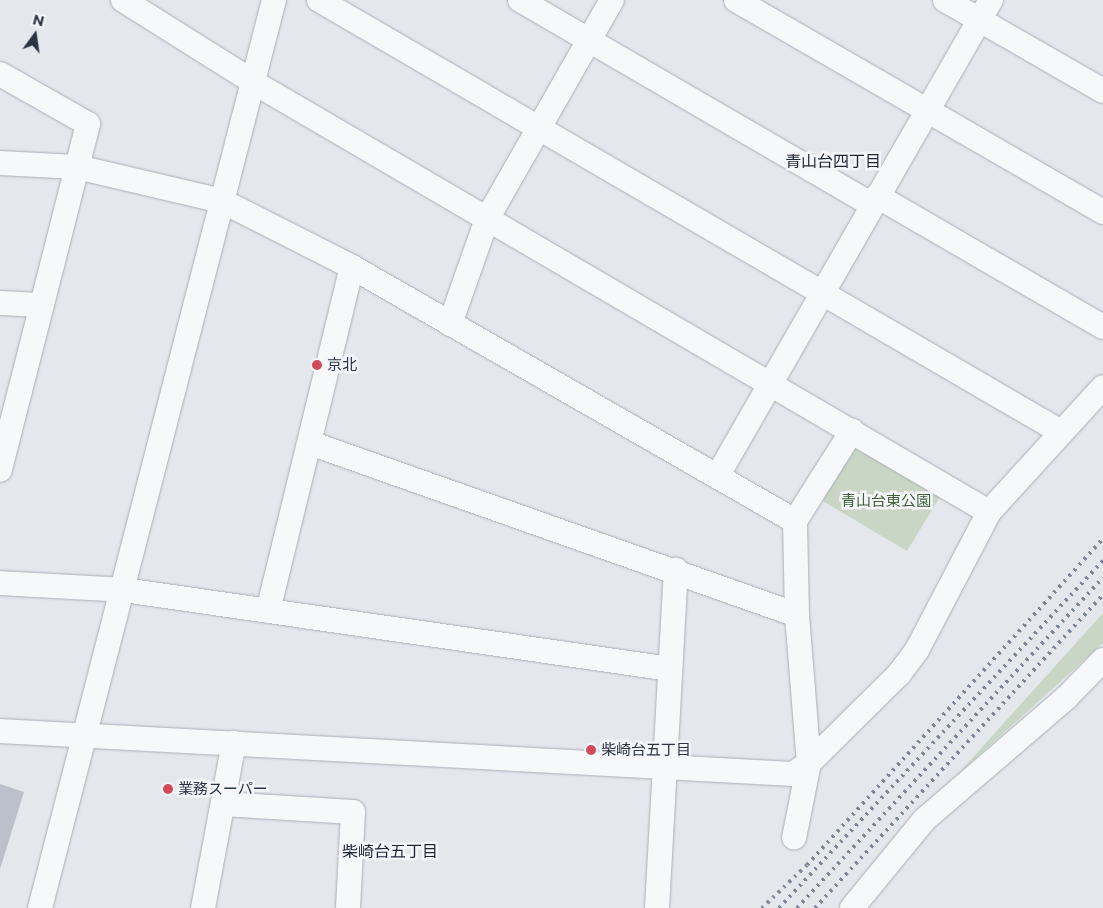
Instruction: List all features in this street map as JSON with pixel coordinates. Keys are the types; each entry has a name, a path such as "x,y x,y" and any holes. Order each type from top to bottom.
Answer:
{"street":[{"path":"123,0 253,82 852,430 989,512"},
{"path":"40,908 124,590 274,0"},
{"path":"319,0 823,290 1061,432"},
{"path":"520,0 1103,327"},
{"path":"450,324 487,219 612,0"},
{"path":"736,0 1103,212"},
{"path":"945,0 985,10 1103,91"},
{"path":"718,476 874,200 928,111 985,10"},
{"path":"0,74 88,124 42,304 3,445 0,470"},
{"path":"0,162 77,167 222,201 352,267 795,521"},
{"path":"268,611 352,267"},
{"path":"0,302 42,304"},
{"path":"0,731 793,774 808,763 898,674 917,650 989,512 1103,387"},
{"path":"794,838 808,763 797,615 795,521 852,430"},
{"path":"310,443 676,570 797,615"},
{"path":"657,908 676,570"},
{"path":"0,583 124,590 670,669"},
{"path":"852,908 924,820 1066,698 1103,660"},
{"path":"204,908 234,743"},
{"path":"223,804 353,812 348,908"}],"green space":[{"name":"青山台東公園","path":"859,447 941,495 907,551 821,500 850,450"},
{"path":"1103,613 1103,643 957,775"}],"building":[{"path":"0,784 24,792 0,869"}],"railway":[{"path":"762,908 807,865 1103,539"},
{"path":"779,908 1103,560"},
{"path":"797,908 1103,578"},
{"path":"815,908 1103,595"}],"place":[{"name":"京北","path":"317,365"},
{"name":"柴崎台五丁目","path":"591,750"},
{"name":"業務スーパー","path":"168,789"}],"district":[{"name":"青山台四丁目","path":"833,162"},
{"name":"柴崎台五丁目","path":"390,852"}]}
